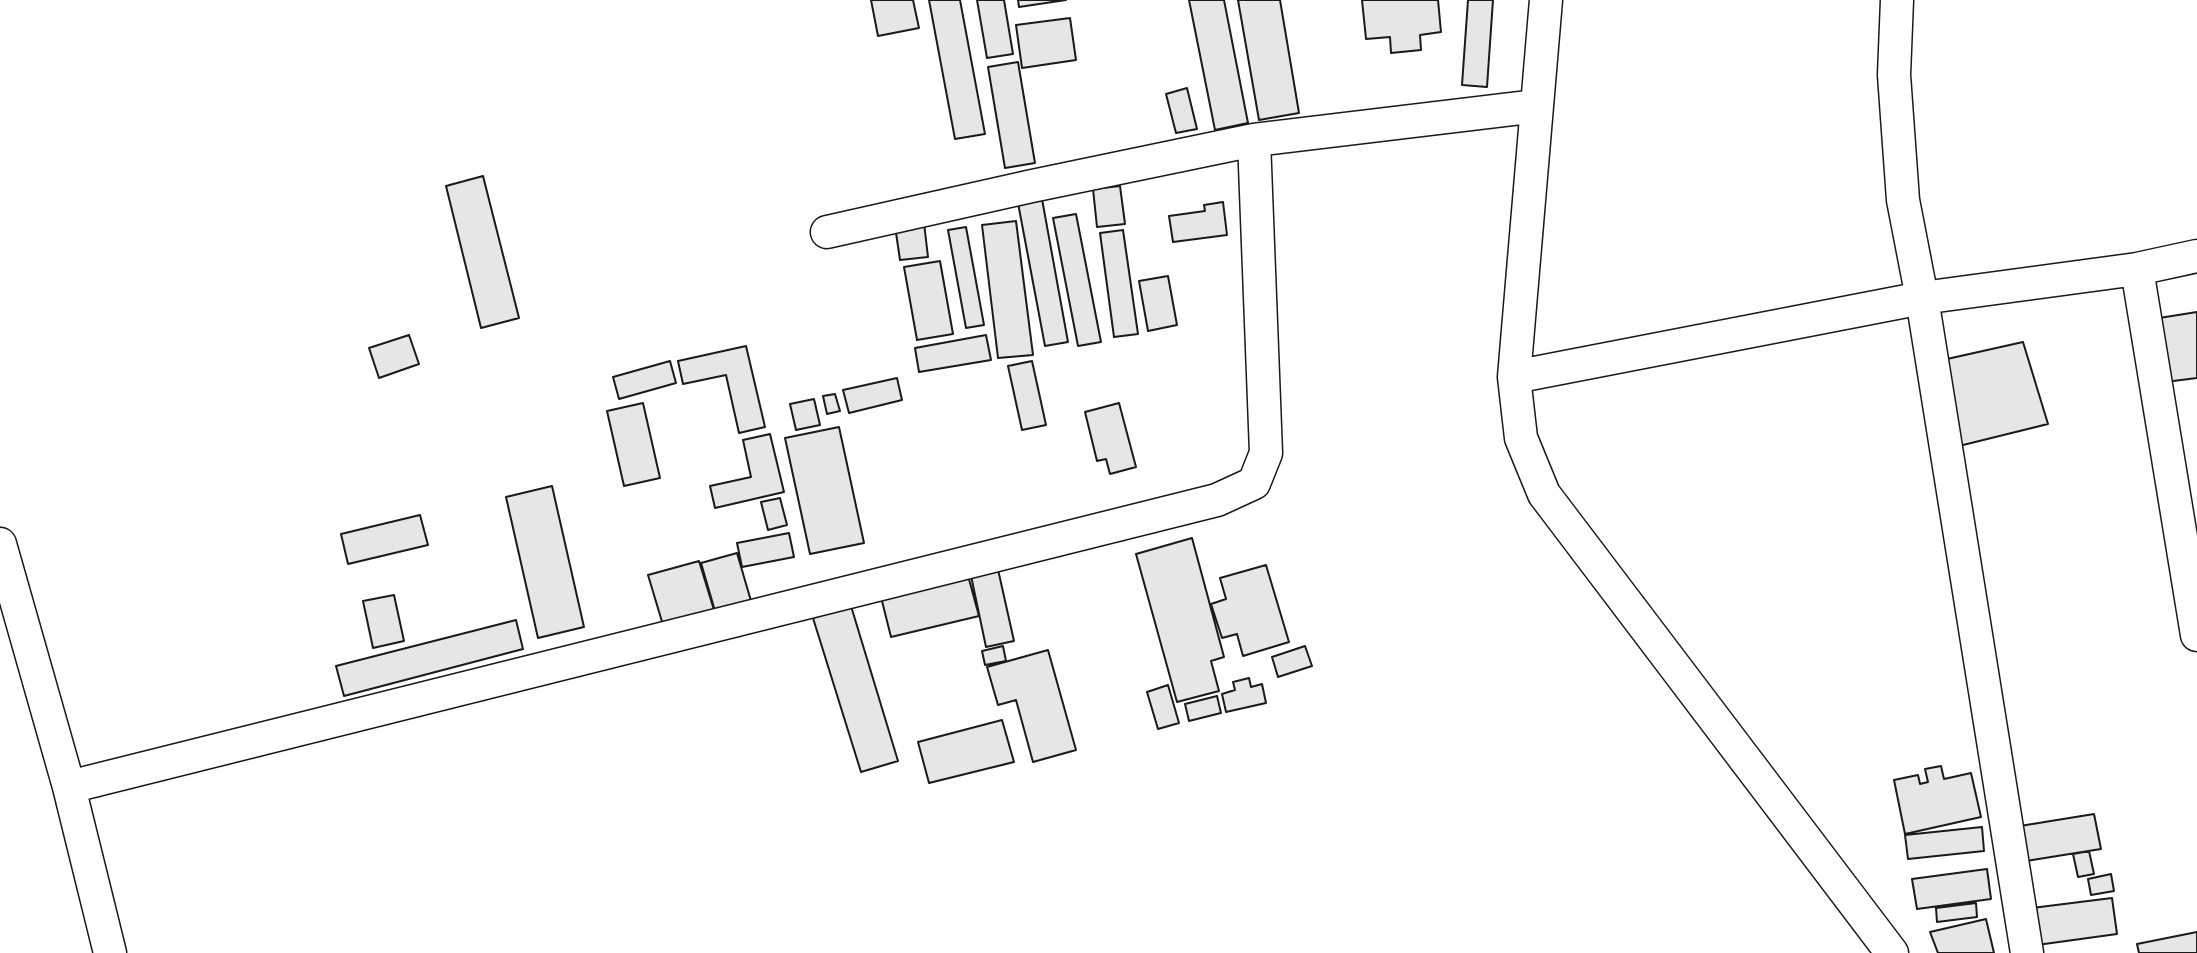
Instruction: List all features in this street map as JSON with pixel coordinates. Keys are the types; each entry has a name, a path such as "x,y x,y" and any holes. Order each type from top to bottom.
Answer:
{"street":[{"path":"1546,0 1514,377 1521,438 1544,494 1892,953"},
{"path":"1897,0 1894,75 1903,200 1922,298 2027,953"},
{"path":"827,232 1254,140 1537,106"},
{"path":"69,787 1217,500 1254,483 1266,453 1254,140"},
{"path":"1514,377 1922,298 2137,269 2197,256"},
{"path":"2137,269 2197,635"},
{"path":"0,544 69,787 110,953"}],"building":[{"path":"871,0 913,0 919,28 878,36"},
{"path":"929,0 960,0 985,134 955,139"},
{"path":"977,0 1004,0 1013,54 987,58"},
{"path":"1018,0 1066,0 1019,7"},
{"path":"1189,0 1224,0 1248,123 1215,130"},
{"path":"1238,0 1280,0 1299,113 1259,120"},
{"path":"1362,0 1438,0 1441,32 1420,35 1421,50 1391,53 1390,37 1366,39"},
{"path":"1468,0 1493,0 1487,87 1462,85"},
{"path":"1070,18 1076,60 1022,68 1016,25"},
{"path":"1018,62 1035,163 1005,168 988,67"},
{"path":"1187,88 1197,129 1176,133 1166,94"},
{"path":"483,176 519,318 481,328 446,186"},
{"path":"1120,186 1125,224 1097,227 1093,189"},
{"path":"1042,199 1068,342 1045,346 1018,203"},
{"path":"1223,202 1227,235 1173,242 1169,216 1205,211 1204,205"},
{"path":"1076,214 1101,342 1078,346 1053,218"},
{"path":"1016,221 1033,355 998,358 982,225"},
{"path":"924,223 928,257 900,260 895,226"},
{"path":"966,227 984,325 966,328 948,230"},
{"path":"1123,230 1138,334 1114,337 1100,233"},
{"path":"940,261 953,334 917,340 904,267"},
{"path":"1168,276 1177,325 1148,331 1139,281"},
{"path":"2197,312 2197,378 2165,382 2153,319"},
{"path":"409,335 419,364 379,378 369,348"},
{"path":"986,335 991,360 919,372 915,348"},
{"path":"2023,342 2048,424 1959,446 1947,359"},
{"path":"746,346 765,427 739,433 726,375 683,384 678,361"},
{"path":"670,361 676,383 619,399 613,377"},
{"path":"1032,361 1046,425 1022,430 1008,366"},
{"path":"897,378 902,400 849,413 843,390"},
{"path":"835,394 840,411 827,414 823,396"},
{"path":"814,399 820,425 796,430 790,404"},
{"path":"643,403 660,478 624,486 607,411"},
{"path":"1119,403 1136,467 1110,474 1106,459 1097,461 1085,412"},
{"path":"839,427 864,543 810,554 785,438"},
{"path":"770,434 784,492 715,508 710,486 751,477 743,440"},
{"path":"552,486 584,627 538,638 506,497"},
{"path":"780,498 787,525 768,530 761,502"},
{"path":"420,515 428,545 348,564 341,534"},
{"path":"789,533 794,557 742,567 737,543"},
{"path":"1192,538 1224,657 1211,661 1219,691 1177,702 1136,554"},
{"path":"737,553 751,601 715,611 701,563"},
{"path":"699,561 714,610 663,625 648,575"},
{"path":"997,565 1014,641 986,647 970,571"},
{"path":"1266,565 1289,642 1243,656 1237,634 1222,638 1211,604 1226,599 1220,578"},
{"path":"967,572 979,616 891,637 880,593"},
{"path":"394,595 404,641 373,648 363,601"},
{"path":"851,606 898,761 861,772 813,618"},
{"path":"516,620 523,649 344,696 336,666"},
{"path":"1003,646 1006,661 985,665 982,651"},
{"path":"1305,646 1312,666 1278,677 1272,657"},
{"path":"1048,650 1076,750 1033,762 1016,700 998,705 987,667"},
{"path":"1249,678 1251,687 1262,684 1266,703 1226,712 1222,694 1235,690 1233,682"},
{"path":"1168,685 1179,723 1158,729 1147,692"},
{"path":"1217,696 1221,713 1189,721 1185,704"},
{"path":"1002,720 1014,762 929,783 918,742"},
{"path":"1941,766 1944,779 1971,773 1981,817 1905,834 1894,780 1918,775 1920,784 1928,782 1925,769"},
{"path":"2094,814 2101,849 2026,861 2020,826"},
{"path":"1982,827 1984,851 1908,859 1905,835"},
{"path":"2089,851 2094,874 2078,877 2073,854"},
{"path":"1987,869 1991,899 1917,909 1912,879"},
{"path":"2111,874 2114,891 2091,895 2088,879"},
{"path":"2112,898 2117,934 2037,945 2032,908"},
{"path":"1976,903 1977,917 1937,922 1936,908"},
{"path":"1986,919 1994,953 1938,953 1930,932"},
{"path":"2197,932 2197,953 2139,953 2137,944"}]}
